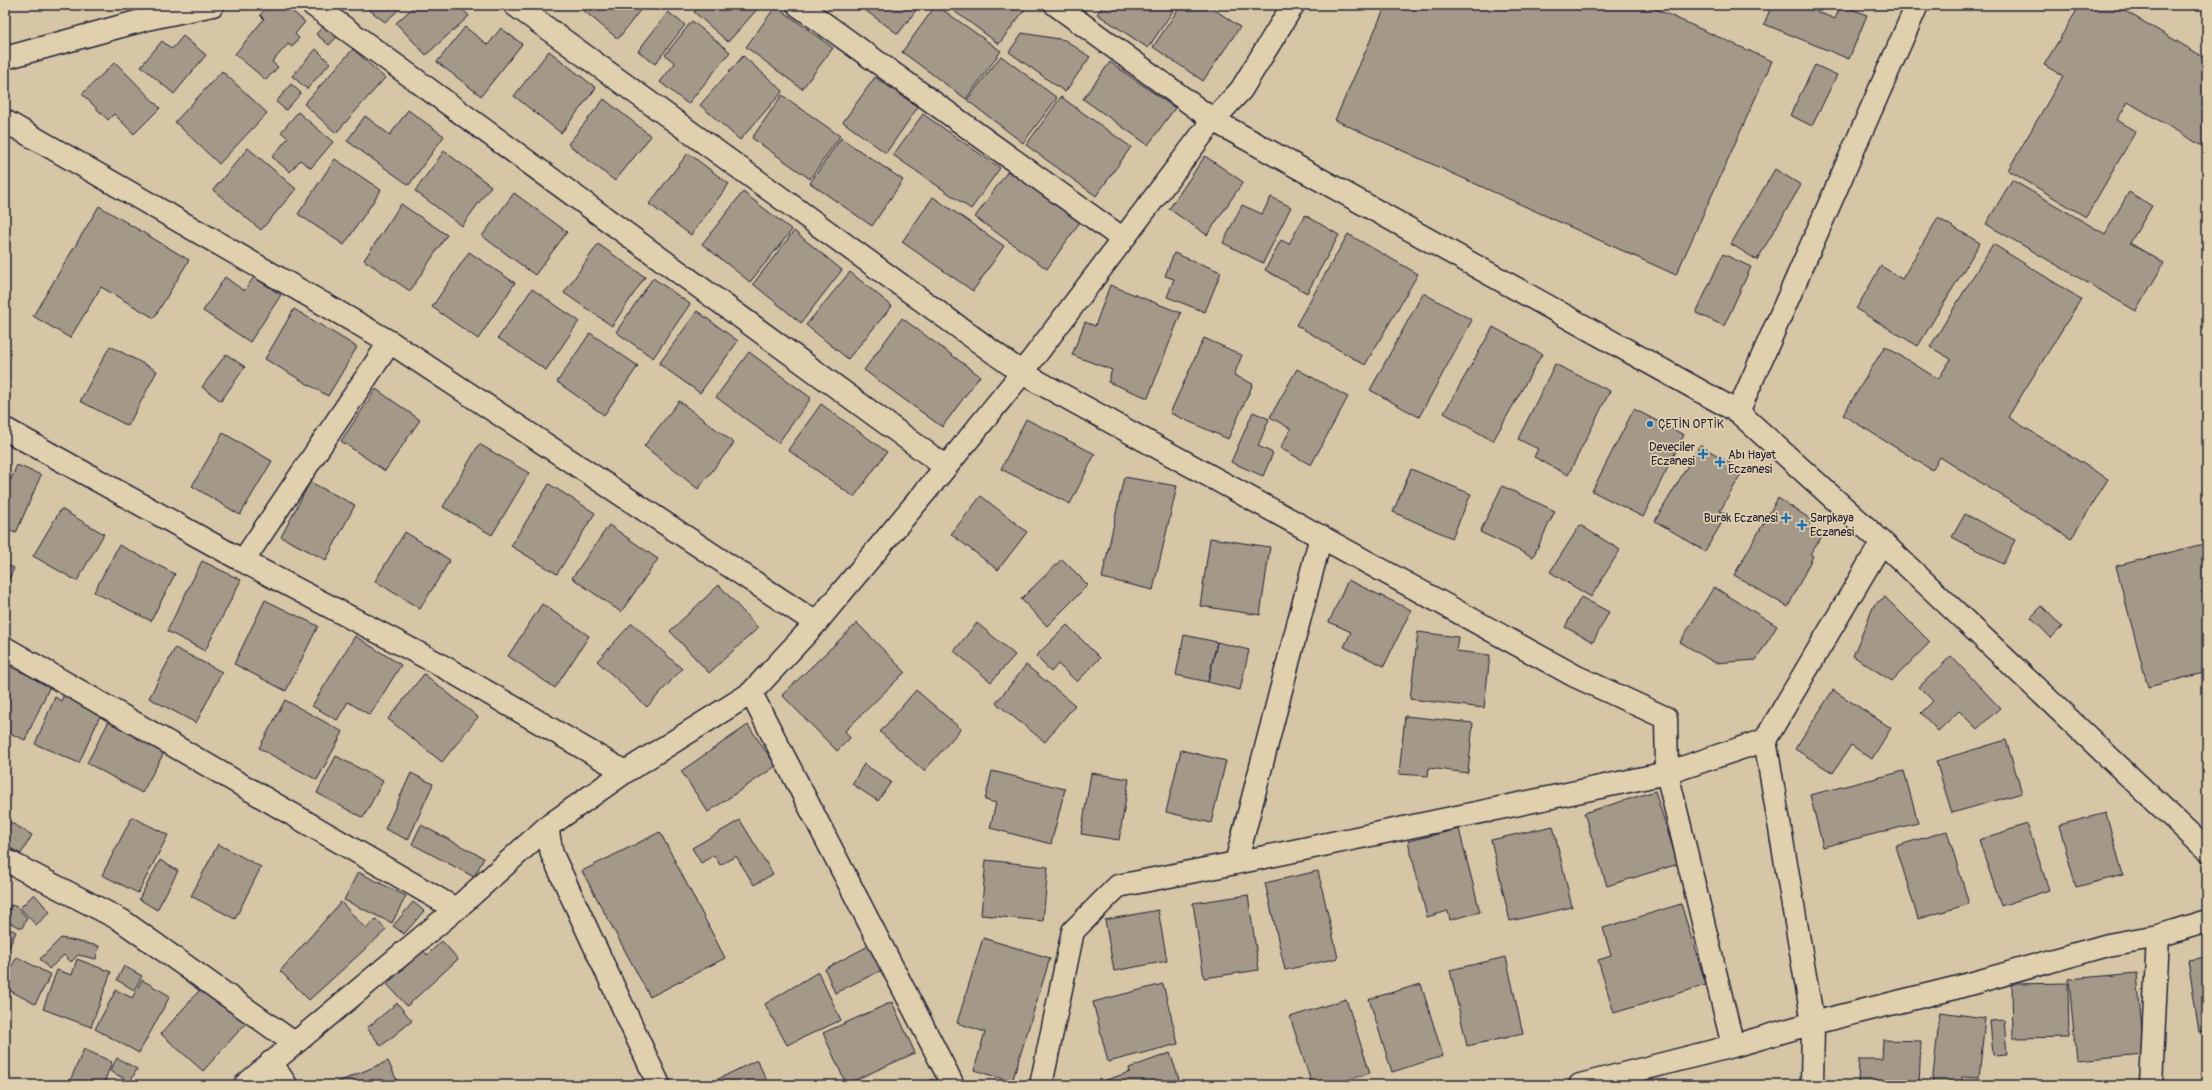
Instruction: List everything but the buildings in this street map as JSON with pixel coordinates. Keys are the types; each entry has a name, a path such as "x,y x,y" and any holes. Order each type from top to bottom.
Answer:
{"street":[{"path":"5,58 150,11 213,5"},
{"path":"313,5 946,467"},
{"path":"515,5 1022,373 1322,536 1575,676 1666,718 1667,773 1734,1046"},
{"path":"798,5 1123,239"},
{"path":"1056,5 1213,120 1738,412 1882,542 2207,850"},
{"path":"246,1085 271,1062 456,909 547,827 625,772 751,693 816,623 1022,373 1213,120 1241,90 1293,5"},
{"path":"1738,412 1917,5"},
{"path":"5,121 390,342 816,623"},
{"path":"243,561 390,342"},
{"path":"5,429 243,561 437,662 625,772"},
{"path":"1236,863 1322,536"},
{"path":"1812,1085 1813,1022 1765,740 1882,542"},
{"path":"5,648 456,909"},
{"path":"751,693 953,1085"},
{"path":"1041,1085 1073,931 1118,886 1236,863 1667,773 1765,740"},
{"path":"547,827 552,854 659,1085"},
{"path":"5,860 121,920 294,1043"},
{"path":"1580,1085 1734,1046 1813,1022 1955,988 2108,945 2158,936 2207,921"},
{"path":"2151,1085 2158,936"},
{"path":"271,1062 286,1085"}],"place":[{"name":"ÇETİN OPTİK","path":"1650,424"},
{"name":"Deveciler Eczanesi","path":"1703,454"},
{"name":"Abı Hayat Eczanesi","path":"1720,462"},
{"name":"Burak Eczanesi","path":"1786,518"},
{"name":"Sarpkaya Eczanesi","path":"1802,525"}]}
